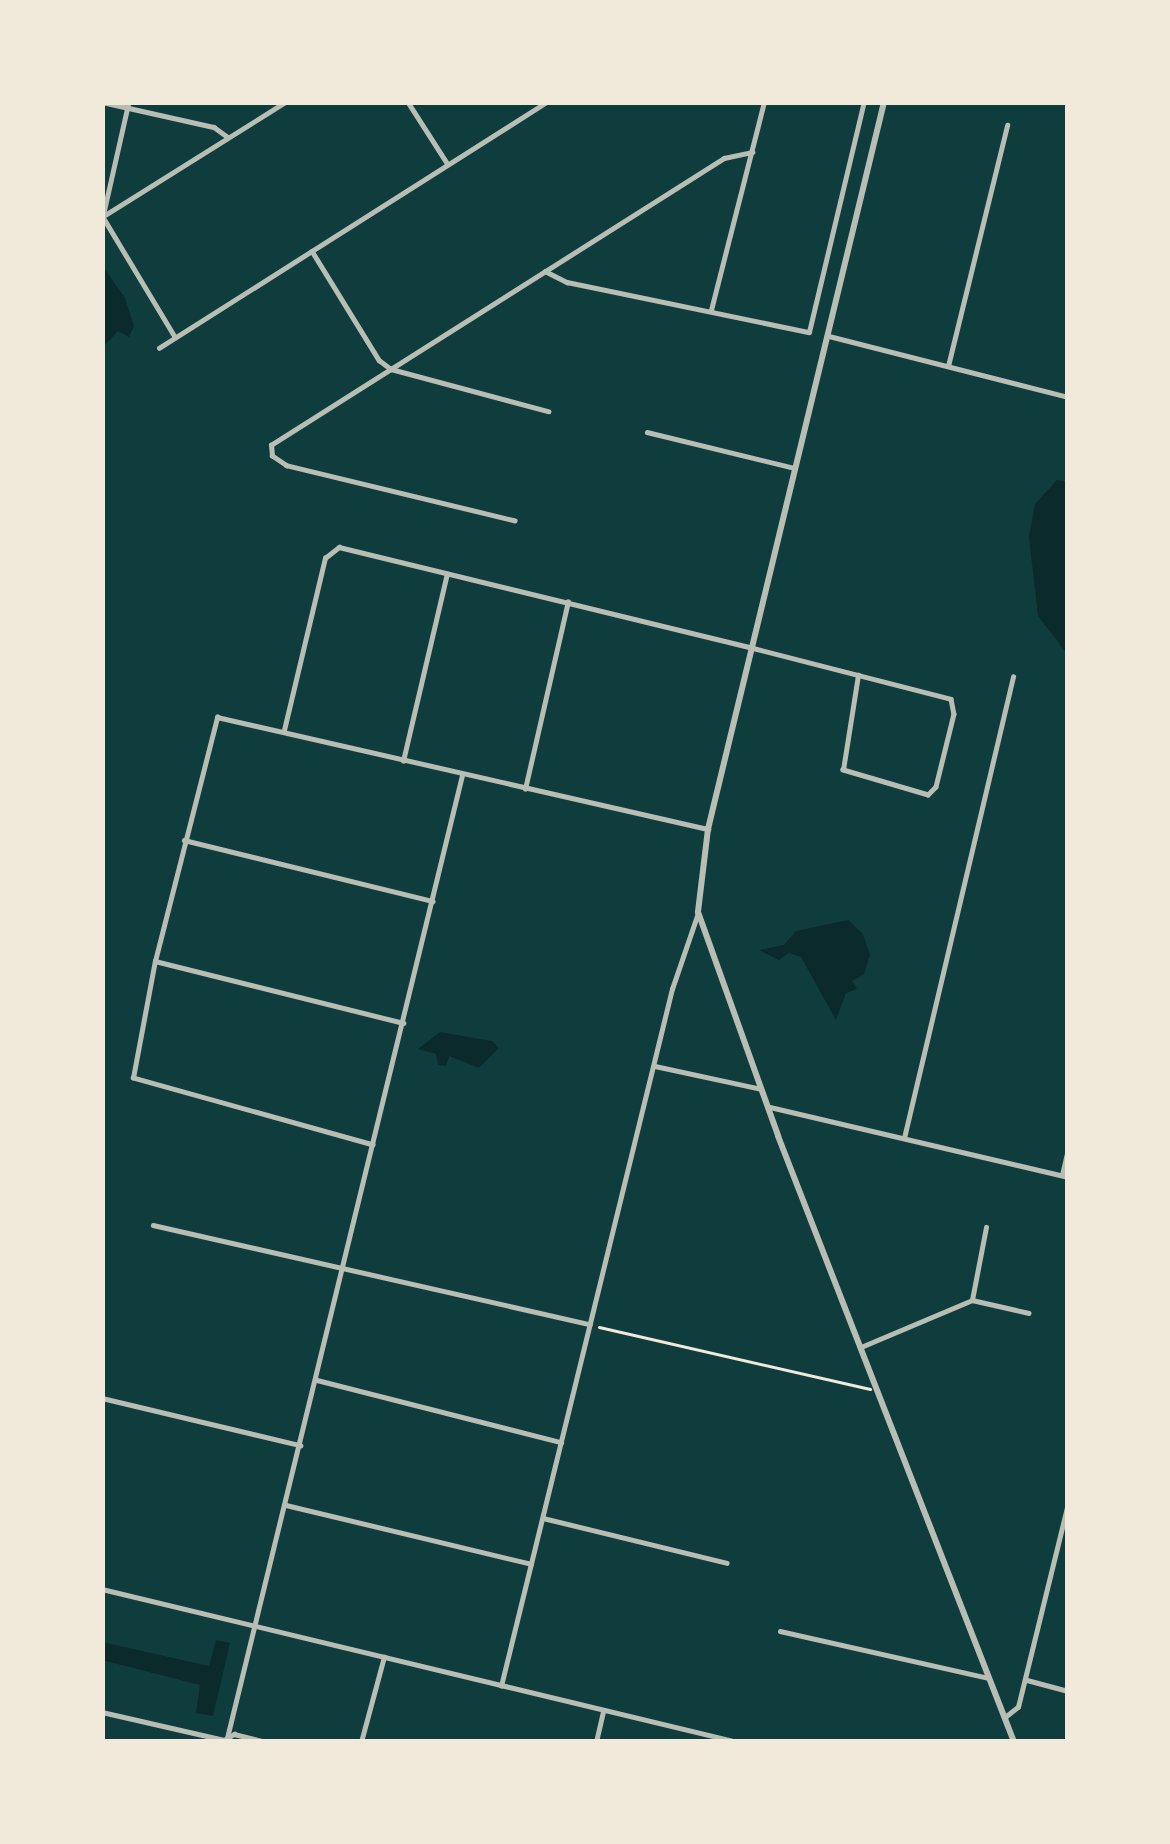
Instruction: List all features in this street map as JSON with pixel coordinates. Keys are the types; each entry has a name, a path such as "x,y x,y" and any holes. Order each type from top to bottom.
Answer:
{"street":[{"path":"102,102 214,128 229,138"},
{"path":"103,217 285,102"},
{"path":"408,102 448,164"},
{"path":"159,348 547,102"},
{"path":"711,310 764,102"},
{"path":"545,271 567,282 809,332 864,102"},
{"path":"501,1686 688,929 698,912 708,830 884,102"},
{"path":"128,105 103,217 175,337"},
{"path":"948,366 1007,125"},
{"path":"515,521 293,468 271,454 274,442 724,158 752,152"},
{"path":"312,251 379,360 392,369 548,410"},
{"path":"827,336 1068,397"},
{"path":"647,433 795,467"},
{"path":"283,732 332,549 568,602 858,675 954,702 936,787 928,795 843,770 858,675"},
{"path":"403,761 447,573"},
{"path":"525,789 568,602"},
{"path":"904,1138 1013,677"},
{"path":"373,1144 136,1082 132,1070 155,961 210,732 219,716 708,830"},
{"path":"225,1741 462,775"},
{"path":"184,840 433,901"},
{"path":"698,912 761,1089 1014,1742"},
{"path":"155,961 403,1023"},
{"path":"655,1066 761,1089"},
{"path":"768,1106 1065,1176 1068,1150"},
{"path":"153,1225 590,1324"},
{"path":"972,1300 986,1227"},
{"path":"860,1347 972,1300 1029,1312"},
{"path":"316,1380 561,1442"},
{"path":"102,1398 300,1445"},
{"path":"1005,1718 1018,1707 1068,1504"},
{"path":"286,1505 532,1564"},
{"path":"543,1518 728,1563"},
{"path":"102,1589 738,1742"},
{"path":"780,1631 989,1678"},
{"path":"361,1742 384,1657"},
{"path":"1025,1680 1068,1691"},
{"path":"596,1742 604,1710"},
{"path":"102,1712 225,1741"},
{"path":"225,1741 234,1734 267,1742"}],"path":[{"path":"590,1324 878,1390"}],"water":[{"path":"102,265 125,298 134,326 129,337 118,331 102,348"},
{"path":"1057,480 1068,482 1068,655 1038,616 1029,537 1035,504"},
{"path":"848,920 863,934 870,955 864,974 852,981 857,989 846,993 836,1020 801,957 789,953 779,960 759,950 784,945 796,931"},
{"path":"440,1032 492,1041 499,1048 479,1068 449,1056 446,1066 438,1065 436,1054 418,1049"},
{"path":"216,1640 230,1643 213,1716 196,1713 200,1685 102,1660 102,1642 209,1666"}]}
